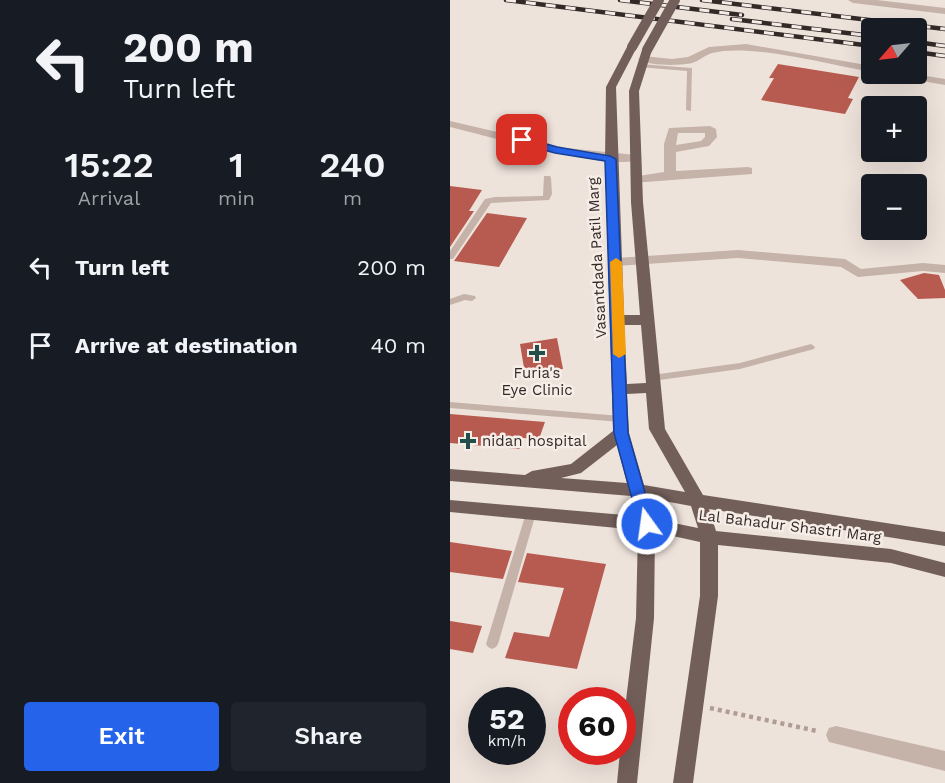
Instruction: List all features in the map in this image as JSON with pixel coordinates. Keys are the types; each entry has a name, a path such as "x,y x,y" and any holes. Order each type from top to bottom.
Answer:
{"main road":[{"name":"Vasantdada Patil Marg","path":"627,783 645,618 647,524 621,426 614,202 610,159 611,87 659,0"},
{"path":"675,0 645,54 634,91 637,202 657,429 698,501 710,537 709,596 683,783"},
{"path":"634,44 645,54"},
{"path":"614,202 637,202"},
{"path":"618,320 647,320"},
{"path":"620,389 653,383"},
{"path":"512,481 575,469 621,426"},
{"name":"Lal Bahadur Shastri Marg","path":"450,475 638,490 945,539"},
{"name":"Lal Bahadur Shastri Marg","path":"450,506 647,524 710,537 891,556 945,570"}],"street":[{"path":"853,0 945,11"},
{"path":"645,54 672,62 690,60 709,50 746,47 861,67"},
{"path":"927,79 945,82"},
{"path":"450,123 555,150 610,159 636,158"},
{"path":"670,148 670,175"},
{"path":"636,180 670,175 748,171"},
{"path":"616,262 738,254 845,262 858,273 923,267 945,269"},
{"path":"836,735 945,760"}],"lane":[{"path":"645,54 690,69 689,110"},
{"path":"450,257 488,201 546,198 549,194 547,178"},
{"path":"450,302 464,297 472,298"},
{"path":"653,383 741,366 811,347"},
{"path":"450,405 621,426"},
{"path":"492,644 531,513"}],"path":[{"path":"693,705 836,735"}],"building":[{"path":"778,64 859,77 848,98 853,99 845,114 761,100 774,78 769,78"},
{"path":"450,186 482,190 469,211 474,211 450,247"},
{"path":"487,213 527,218 499,267 454,261"},
{"path":"924,273 939,275 945,290 945,298 918,299 900,280"},
{"path":"557,338 563,369 525,374 520,344"},
{"path":"450,414 545,422 539,439 523,438 520,449 450,443"},
{"path":"450,542 512,551 503,579 450,572"},
{"path":"527,553 606,564 577,669 505,658 514,632 549,637 564,588 518,582"},
{"path":"450,621 482,626 473,653 450,649"}],"railway":[{"path":"506,0 861,45"},
{"path":"620,0 742,15"},
{"path":"702,0 945,29"},
{"path":"732,19 861,35"},
{"path":"927,44 945,46"},
{"path":"927,54 945,56"}],"slow traffic":[{"path":"616,262 619,354"}],"place":[{"name":"Furia's Eye Clinic","path":"537,353"},
{"name":"nidan hospital","path":"468,441"}],"route":[{"path":"522,140 555,150 610,159 614,202 621,433 647,524"}]}
